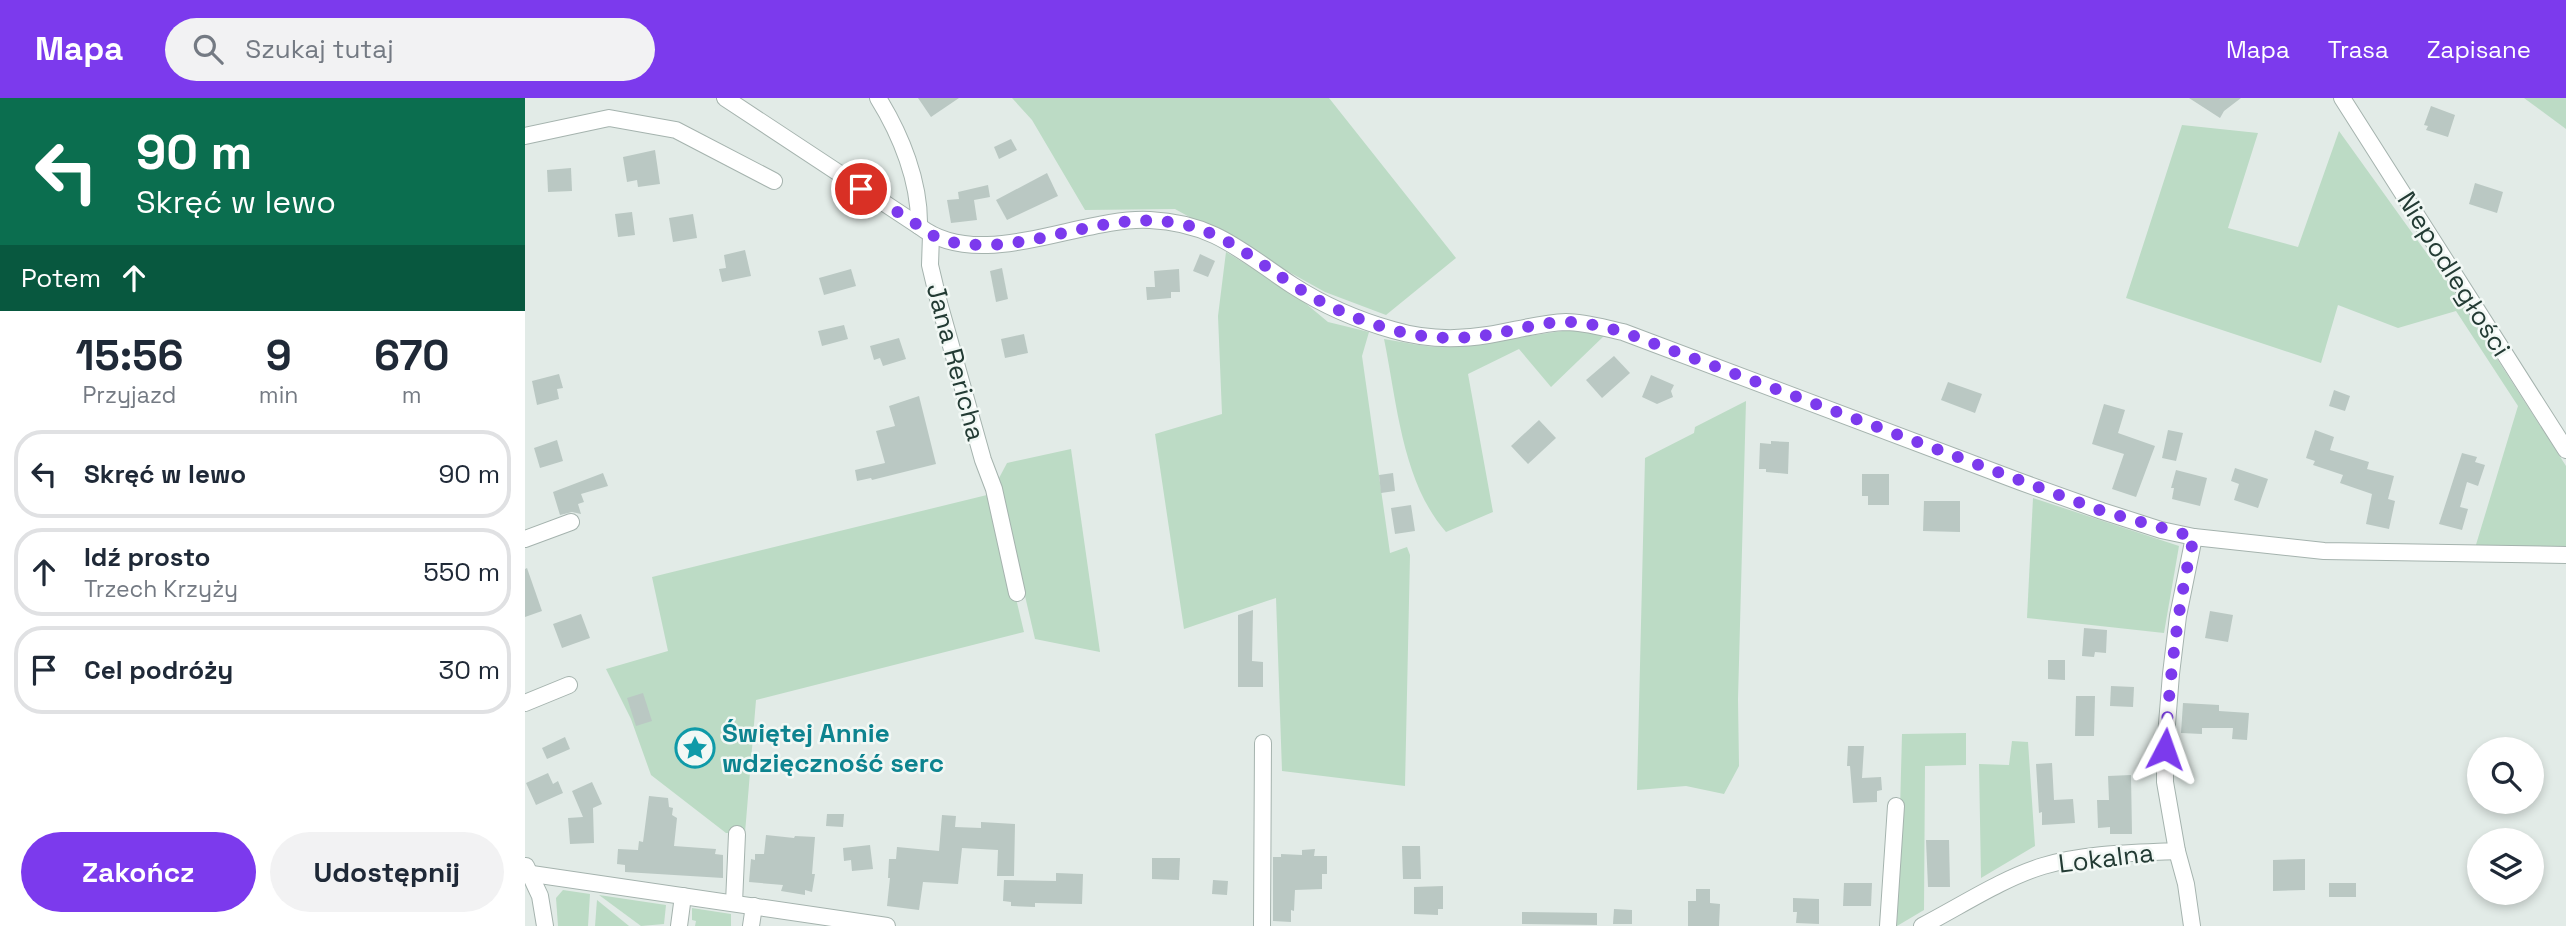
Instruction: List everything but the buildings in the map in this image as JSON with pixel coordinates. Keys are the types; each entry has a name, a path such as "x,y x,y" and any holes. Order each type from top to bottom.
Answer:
{"street":[{"path":"725,98 945,241 974,245 1044,238 1125,220 1151,220 1199,228 1230,242 1321,302 1347,315 1395,331 1465,338 1567,322 1623,332 2102,511 2194,537 2324,551 2566,555"},
{"name":"Jana Rericha","path":"878,98 906,158 920,203 930,265 969,412 994,489 1017,593"},
{"name":"Niepodległości","path":"2342,98 2566,450"},
{"path":"525,136 609,118 676,131 774,181"},
{"path":"525,539 571,522"},
{"name":"Lokalna","path":"2192,926 2167,794 2165,749 2178,616 2194,537"},
{"path":"525,702 569,685"},
{"path":"1262,926 1263,743"},
{"path":"1888,926 1896,806"},
{"path":"734,903 737,834"},
{"name":"Lokalna","path":"1922,926 2044,866 2090,856 2177,851"},
{"path":"527,870 754,906 834,922 887,926"},
{"path":"527,870 541,899 545,926"},
{"path":"679,926 683,895"},
{"path":"751,926 754,906"}],"green space":[{"path":"1012,98 1329,98 1456,258 1386,315 1325,292 1175,209 1085,210 1032,120"},
{"path":"2524,98 2566,98 2566,129"},
{"path":"2182,125 2258,133 2228,228 2298,247 2339,131 2451,287 2566,466 2566,548 2475,548 2518,406 2456,311 2398,328 2338,305 2321,363 2126,298"},
{"path":"1226,252 1292,292 1328,322 1369,332 1362,356 1390,553 1407,547 1410,555 1405,786 1282,771 1276,598 1184,629 1155,434 1222,414 1218,316"},
{"path":"1583,329 1605,335 1551,387 1519,349 1468,374 1493,512 1446,532 1431,512 1410,466 1384,339 1443,347"},
{"path":"1746,401 1738,699 1739,766 1724,794 1686,786 1637,790 1645,458 1694,433 1695,427"},
{"path":"1071,449 1100,652 1035,639 998,480 1007,463"},
{"path":"991,494 1024,632 756,700 745,833 726,833 651,775 631,719 606,669 668,651 652,577"},
{"path":"2033,498 2179,546 2164,633 2027,618"},
{"path":"1966,733 1966,765 1925,766 1924,910 1897,926 1902,734"},
{"path":"2012,741 2028,742 2035,846 1981,878 1979,764 2009,765"},
{"path":"563,890 590,894 588,926 558,926 556,898"},
{"path":"599,895 666,905 664,924 641,926"},
{"path":"597,900 629,926 595,926"},
{"path":"692,908 731,914 731,926 695,926"}],"place":[{"name":"Świętej Annie wdzięczność serc","path":"695,748"}],"route":[{"path":"861,189 930,235 945,241 974,245 1044,238 1125,220 1151,220 1199,228 1230,242 1321,302 1347,315 1395,331 1465,338 1567,322 1623,332 2102,511 2161,530 2194,537 2178,616 2165,749"}]}
